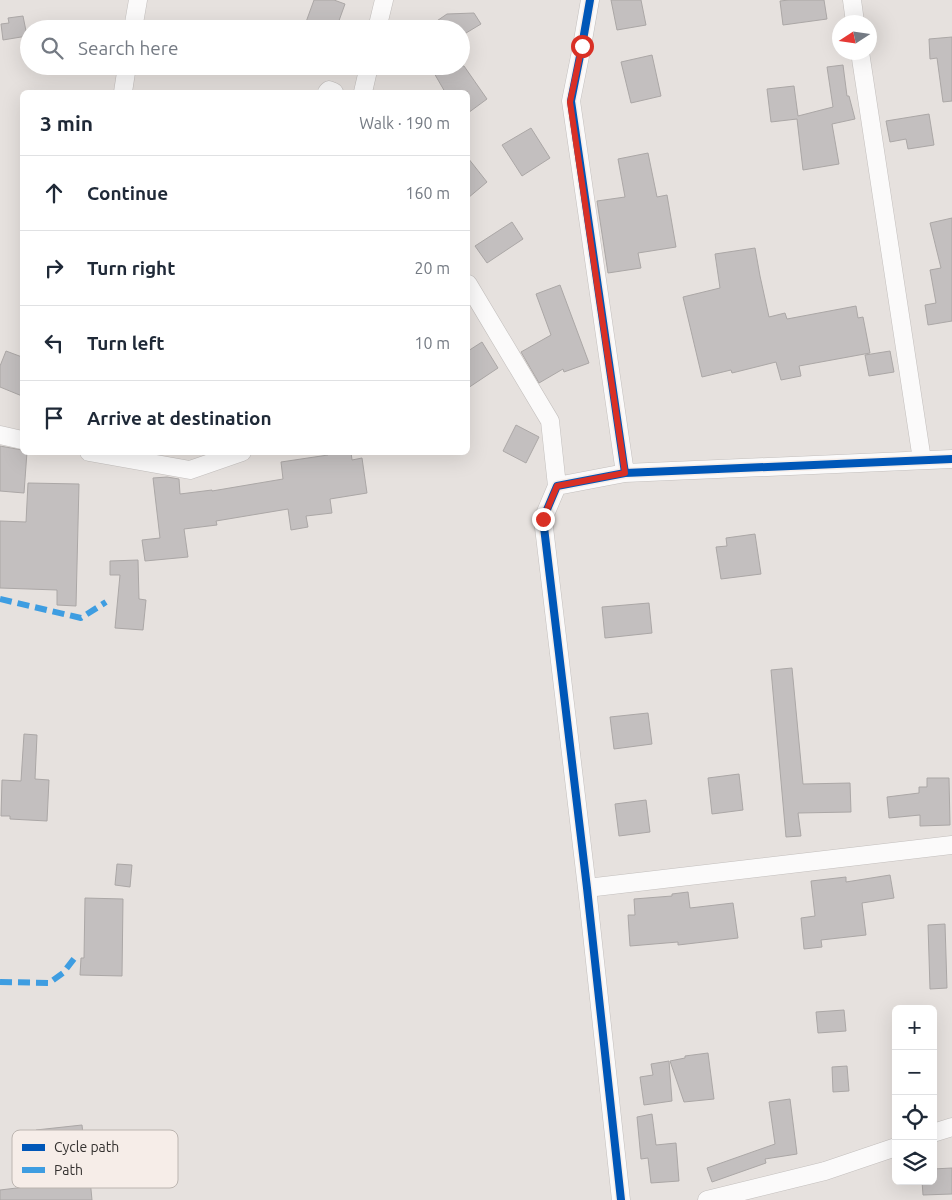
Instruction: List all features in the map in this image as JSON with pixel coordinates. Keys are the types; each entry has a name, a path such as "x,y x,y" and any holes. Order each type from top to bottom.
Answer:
{"street":[{"path":"135,20 138,0"},
{"path":"379,20 384,0"},
{"path":"590,0 570,102 625,473"},
{"path":"852,0 854,15"},
{"path":"861,60 922,460"},
{"path":"123,90 126,75"},
{"path":"364,90 367,75"},
{"path":"470,287 550,421 557,486 543,519 622,1200"},
{"path":"0,435 20,440"},
{"path":"106,455 190,470 233,455"},
{"path":"557,486 625,473 952,458"},
{"path":"587,888 952,845"},
{"path":"937,1133 952,1127"},
{"path":"708,1200 825,1171 892,1148"}],"building":[{"path":"314,0 334,0 345,4 339,20 307,20"},
{"path":"611,0 641,0 646,25 617,30"},
{"path":"824,0 827,19 783,25 780,1"},
{"path":"474,13 481,24 470,31 470,20 438,20 447,14"},
{"path":"23,16 24,20 20,20 20,37 3,40 1,24 9,23 8,18"},
{"path":"952,37 952,101 943,102 937,58 930,59 929,39"},
{"path":"652,55 661,96 631,103 621,62"},
{"path":"843,65 847,96 849,96 855,119 832,124 839,164 803,170 797,119 771,122 767,89 794,86 798,116 833,107 827,67"},
{"path":"435,75 470,75 487,99 470,112 470,90 444,90"},
{"path":"929,114 934,145 908,149 906,139 890,142 886,121"},
{"path":"531,128 550,158 522,176 502,145"},
{"path":"648,153 657,197 667,195 676,247 638,253 641,268 608,273 597,201 625,197 618,159"},
{"path":"470,161 487,182 470,196"},
{"path":"952,218 952,321 928,325 925,305 936,303 930,270 941,268 930,223"},
{"path":"512,222 523,239 487,263 475,246"},
{"path":"755,248 769,317 785,313 787,319 856,306 858,318 863,317 870,353 799,366 801,376 781,380 776,362 732,373 731,370 702,377 683,297 720,288 715,254"},
{"path":"560,285 589,363 564,372 563,369 539,383 521,352 551,335 536,294"},
{"path":"482,342 498,368 470,387 470,350"},
{"path":"6,351 20,356 20,395 0,387 0,366"},
{"path":"890,351 894,372 869,376 865,355"},
{"path":"516,425 539,437 526,463 503,451"},
{"path":"0,446 20,450 20,455 27,455 24,493 0,491"},
{"path":"328,455 351,455 352,460 362,458 367,493 330,499 332,513 306,516 308,527 291,530 288,509 216,521 217,525 184,529 188,557 145,561 142,540 160,538 153,478 167,477 179,479 180,494 212,491 283,479 281,462"},
{"path":"28,483 79,484 76,606 57,605 57,590 0,588 0,521 26,522"},
{"path":"755,534 761,574 721,579 716,547 727,546 726,538"},
{"path":"138,560 139,599 146,600 143,630 115,628 120,575 110,575 110,561"},
{"path":"649,603 652,633 605,638 602,607"},
{"path":"792,668 803,784 850,783 851,812 798,813 801,836 786,837 771,670"},
{"path":"648,713 652,744 614,749 610,717"},
{"path":"24,734 37,735 35,779 49,780 47,821 10,819 10,816 1,816 2,780 21,781"},
{"path":"739,774 743,810 712,814 708,778"},
{"path":"927,778 949,778 950,825 920,826 920,815 889,818 887,797 919,793 919,787 927,787"},
{"path":"646,800 650,832 619,836 615,804"},
{"path":"117,864 132,865 130,887 115,885"},
{"path":"890,875 894,898 862,903 866,935 821,940 822,947 804,949 801,918 815,916 811,881 846,877 846,882"},
{"path":"688,892 690,908 733,903 738,938 678,945 678,942 630,946 628,915 635,915 634,899 672,896 672,894"},
{"path":"85,898 123,899 122,976 80,975 81,958 84,958"},
{"path":"945,924 947,988 930,989 928,925"},
{"path":"844,1010 846,1031 818,1033 816,1012"},
{"path":"708,1053 714,1099 684,1102 670,1061 685,1058 685,1056"},
{"path":"669,1061 672,1101 644,1105 640,1077 653,1075 651,1064"},
{"path":"847,1066 849,1091 833,1092 832,1067"},
{"path":"790,1099 797,1154 765,1159 766,1163 712,1182 707,1168 775,1144 769,1102"},
{"path":"652,1114 656,1145 676,1143 679,1181 651,1183 648,1158 641,1159 637,1117"},
{"path":"82,1125 83,1130 36,1130"},
{"path":"952,1168 952,1194 923,1195 922,1185 937,1185 937,1169"},
{"path":"17,1188 91,1188 92,1200 0,1200 0,1190"}],"marked path":[{"path":"0,599 81,618 106,602"},
{"path":"0,982 49,983 63,973 77,955"}],"cycle path":[{"path":"590,0 571,101 625,473"},
{"path":"621,1200 587,888 543,519 557,486 625,473 952,459"}],"route":[{"path":"543,519 557,486 625,473 570,102 582,46"}]}
